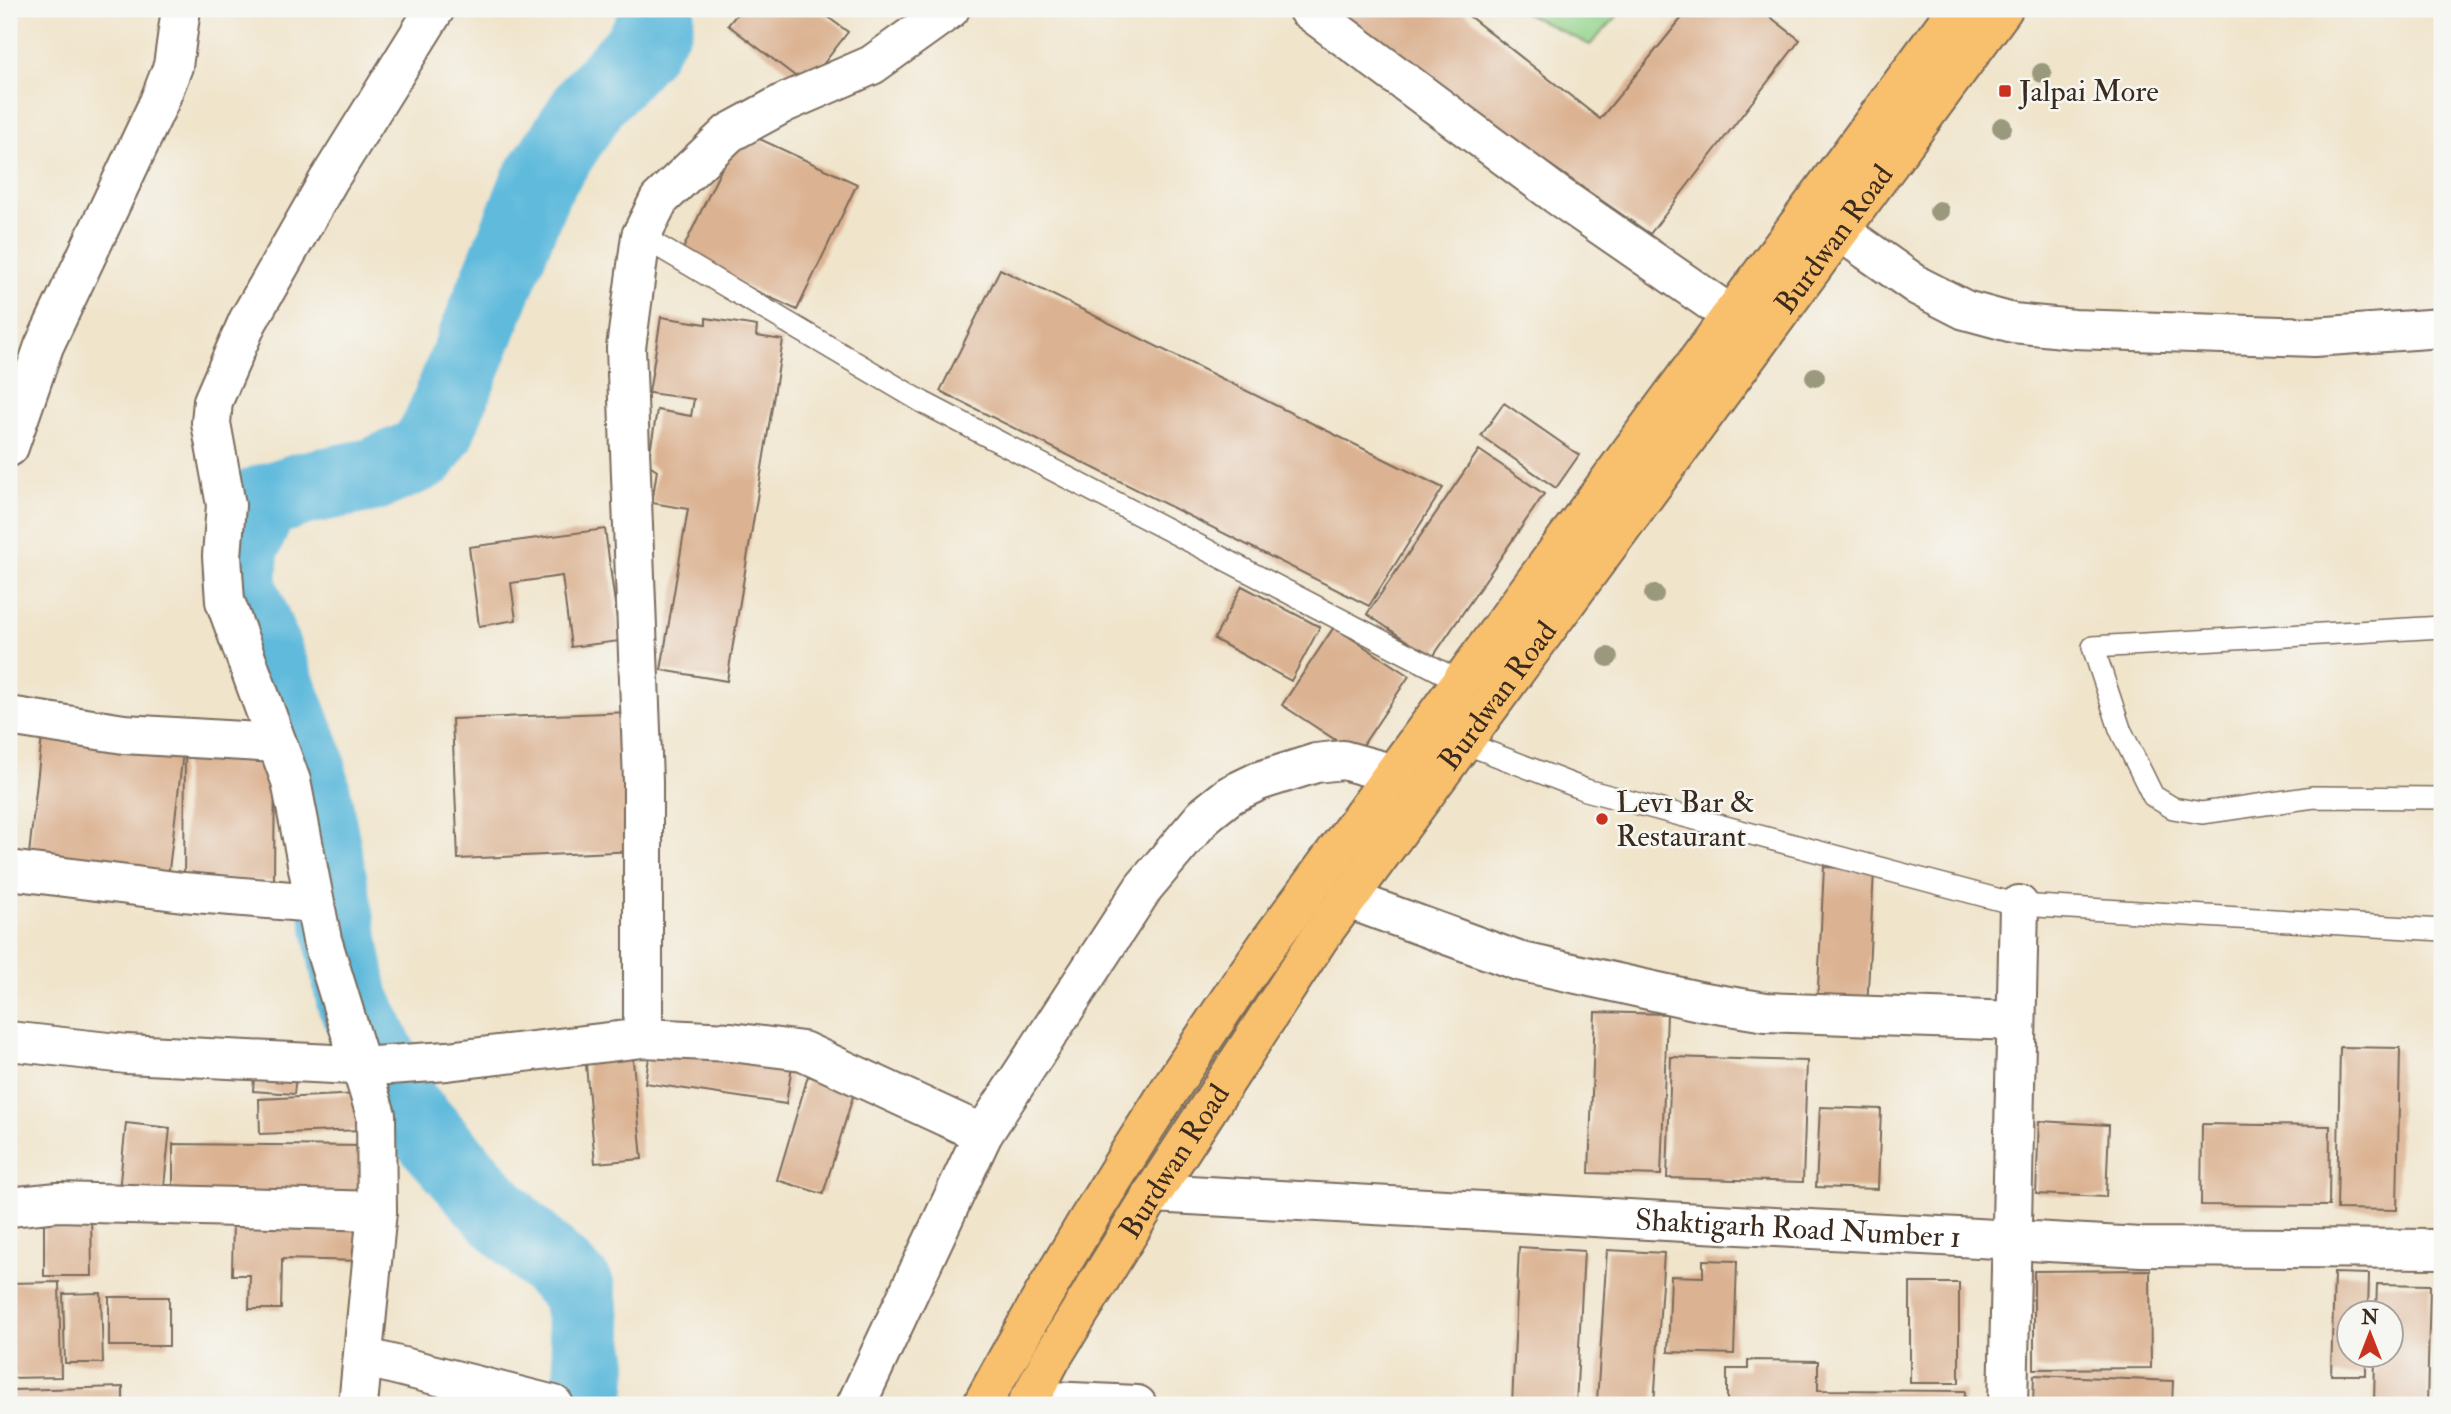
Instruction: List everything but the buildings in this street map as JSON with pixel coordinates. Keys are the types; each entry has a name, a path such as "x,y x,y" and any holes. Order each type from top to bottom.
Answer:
{"main road":[{"name":"Burdwan Road","path":"1916,98 1957,9"},
{"name":"Burdwan Road","path":"1028,1403 1153,1193 1230,1072 1348,899 1462,741 1826,221 1916,98 2003,9"},
{"name":"Burdwan Road","path":"982,1405 1070,1245 1193,1051 1461,682 1732,317 1826,221"}],"street":[{"path":"9,447 44,346 159,102 173,66 181,9"},
{"path":"358,1405 377,1211 378,1065 322,940 291,781 225,601 222,556 226,505 211,423 213,401 255,309 328,181 435,9"},
{"path":"643,1038 643,781 626,348 641,236 659,200 729,133 784,103 872,65 950,9"},
{"path":"1307,9 1557,195 1732,317"},
{"path":"1826,221 1917,286 1965,310 2012,323 2074,329 2314,337 2442,328"},
{"path":"9,716 124,734 277,743"},
{"path":"856,1405 984,1134 1144,887 1205,815 1230,795 1279,774 1316,763 1343,760 1394,774"},
{"path":"9,870 183,892 315,902"},
{"path":"1348,899 1518,961 1699,1001 1766,1012 2016,1021"},
{"path":"2008,1405 2019,905"},
{"path":"9,1041 126,1054 378,1065 643,1038 731,1042 803,1051 984,1134"},
{"name":"Shaktigarh Road Number 1","path":"1153,1193 2141,1247 2442,1249"},
{"path":"9,1207 58,1202 377,1211"},
{"path":"363,1357 554,1405"},
{"path":"1028,1403 1136,1405"}],"lane":[{"path":"641,236 923,403 1461,682"},
{"path":"2442,627 2093,647 2120,729 2153,796 2173,808 2202,813 2314,797 2442,797"},
{"path":"1462,741 1586,790 2019,905 2442,930"}],"green space":[{"path":"1517,9 1624,9 1590,45"}],"waterway":[{"path":"587,1405 591,1364 578,1289 498,1213 403,1106 353,1000 308,762 240,587 242,548 262,502 305,488 372,475 422,454 438,430 536,186 593,99 638,50 657,21 658,9"}],"place":[{"name":"Jalpai More","path":"2005,91"},
{"name":"Lev1 Bar & Restaurant","path":"1602,819"}]}
